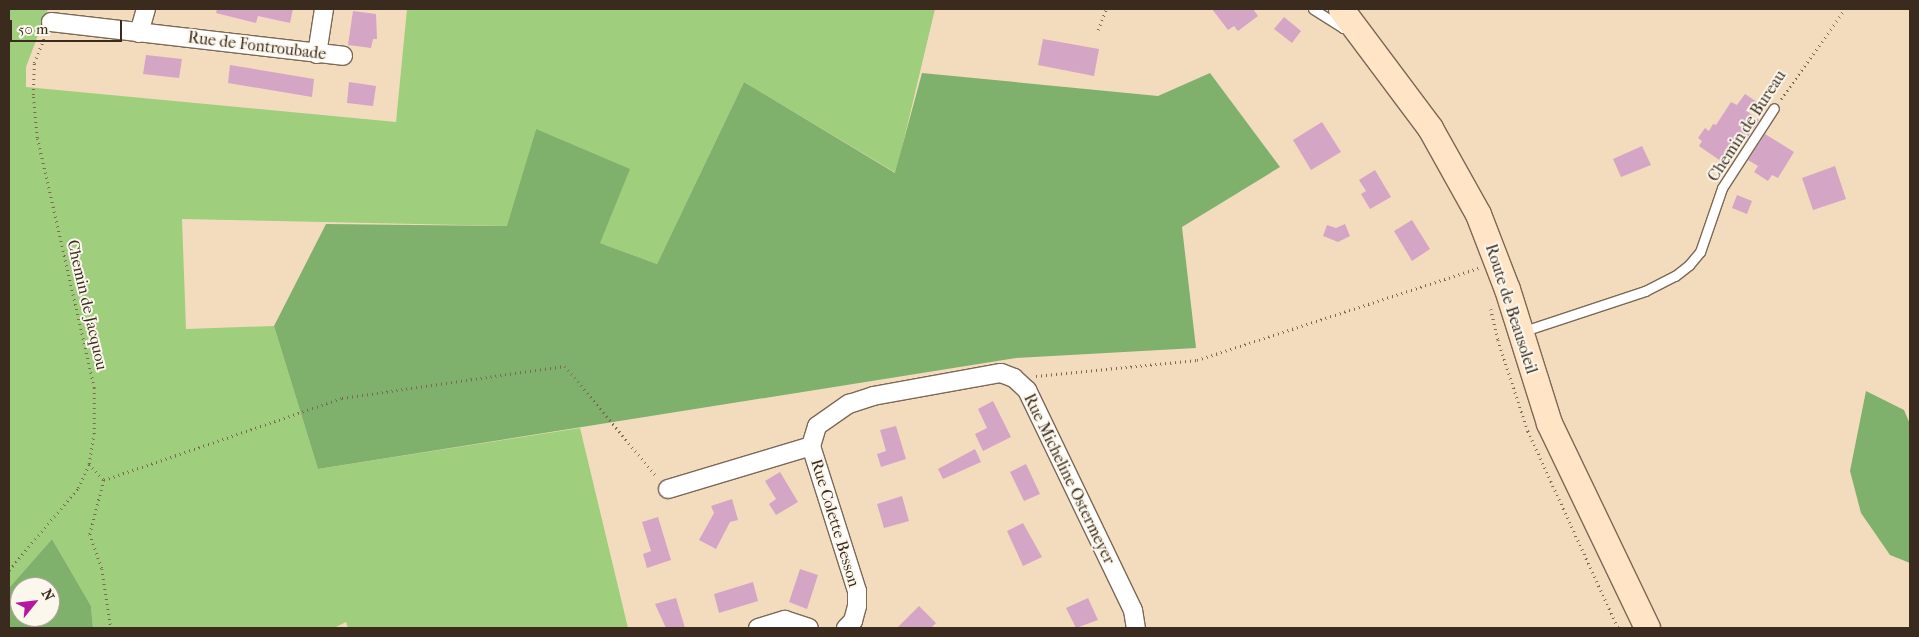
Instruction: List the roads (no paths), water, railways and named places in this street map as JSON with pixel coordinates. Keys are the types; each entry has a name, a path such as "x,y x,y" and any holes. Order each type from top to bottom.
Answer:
{"main road":[{"name":"Route de Beausoleil","path":"1345,16 1430,128 1463,184 1489,240 1562,454 1647,628"}],"street":[{"path":"139,33 146,9"},
{"path":"317,54 324,9"},
{"name":"Rue de Fontroubade","path":"51,22 343,56"},
{"name":"Rue Micheline Ostermeyer","path":"811,446 817,426 827,417 873,396 1001,373 1014,378 1027,390 1133,610 1136,628"},
{"path":"668,489 811,446"},
{"name":"Rue Colette Besson","path":"811,446 857,591 858,606 853,621 846,628"},
{"path":"758,628 785,620 809,628"}],"lane":[{"path":"1314,9 1343,28 1345,16"},
{"name":"Chemin de Bureau","path":"1521,332 1638,294 1675,276 1689,265 1700,252 1722,188 1774,108"}]}
